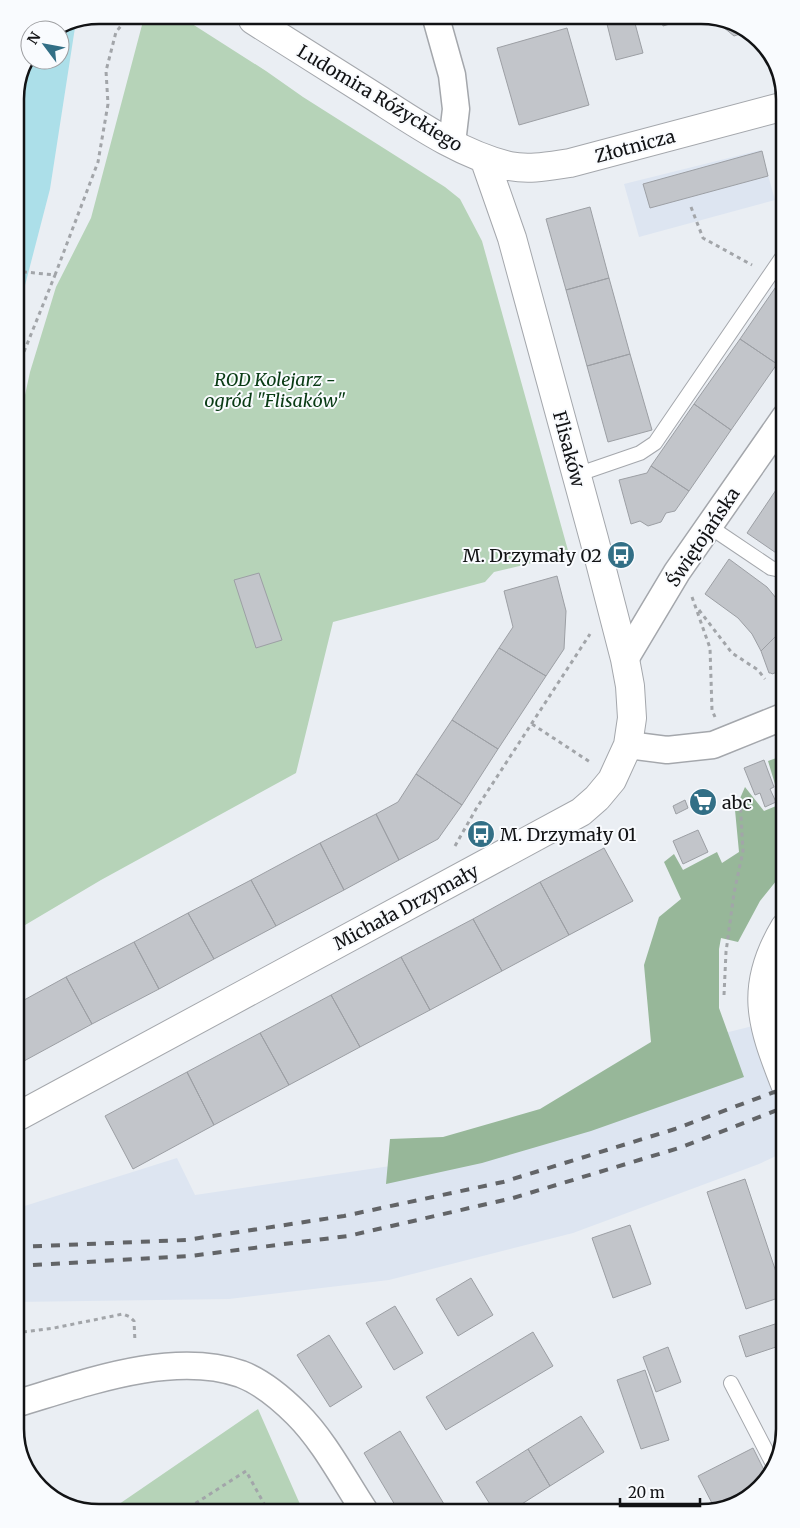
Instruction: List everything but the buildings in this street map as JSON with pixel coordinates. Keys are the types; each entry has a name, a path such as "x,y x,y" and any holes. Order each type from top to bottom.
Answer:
{"street":[{"name":"Ludomira Różyckiego","path":"259,24 412,121 484,158"},
{"path":"438,24 452,75 456,109 452,143"},
{"name":"Złotnicza","path":"484,158 523,168 554,166 599,156 776,108"},
{"name":"Flisaków","path":"484,158 512,238 625,659 632,703 628,745"},
{"name":"Świętojańska","path":"625,659 677,572 776,429"},
{"path":"628,745 667,750 713,746 776,720"},
{"name":"Michała Drzymały","path":"24,1113 581,812 597,798 612,780 628,745"},
{"path":"776,943 770,954 762,986 764,1023 776,1061"},
{"path":"24,1401 136,1370 191,1366 227,1370 261,1384 298,1414 316,1437 360,1504"}],"lane":[{"path":"576,475 640,453 655,443 776,266"},
{"path":"719,534 771,568 776,569"},
{"path":"730,1383 770,1458"}],"path":[{"path":"24,352 98,162 108,104 106,71 116,32 123,24"},
{"path":"690,207 703,238 770,275"},
{"path":"24,272 55,275"},
{"path":"691,594 710,648 712,710 715,718"},
{"path":"697,607 732,652 758,670 765,679"},
{"path":"455,846 476,809 593,630"},
{"path":"532,724 591,762"},
{"path":"724,996 726,952 734,893 743,850 740,798"},
{"path":"24,1332 62,1327 124,1314 134,1321 135,1342"},
{"path":"194,1504 246,1471 264,1504"}],"shaded area":[{"path":"761,150 775,200 639,237 624,184"},
{"path":"776,1020 776,1156 573,1233 389,1280 229,1299 24,1302 24,1206 177,1158 195,1195 424,1161 578,1104 660,1049"}],"green space":[{"name":"ROD Kolejarz - ogród \"Flisaków\"","path":"192,24 445,187 460,199 482,241 569,554 494,572 485,582 333,622 296,773 101,880 24,926 24,400 30,372 56,287 91,218 142,25"},
{"path":"776,758 776,787 768,761"},
{"path":"745,787 764,811 776,806 776,881 760,901 738,942 721,938 719,949 719,1008 744,1077 591,1131 482,1163 386,1184 390,1139 443,1137 540,1109 651,1042 644,965 659,917 681,899 664,862 674,854 683,870 717,852 722,863 739,852 735,810"},
{"path":"258,1409 300,1504 119,1504"}],"water":[{"path":"75,28 70,60 70,29"},
{"path":"29,70 68,70 50,189 24,289 24,94"}],"railway":[{"path":"24,1247 186,1240 344,1216 503,1182 675,1129 776,1091"},
{"path":"24,1265 190,1256 348,1236 513,1198 679,1148 776,1110"}],"place":[{"name":"M. Drzymały 02","path":"621,555"},
{"name":"abc","path":"703,802"},
{"name":"M. Drzymały 01","path":"481,834"}]}
